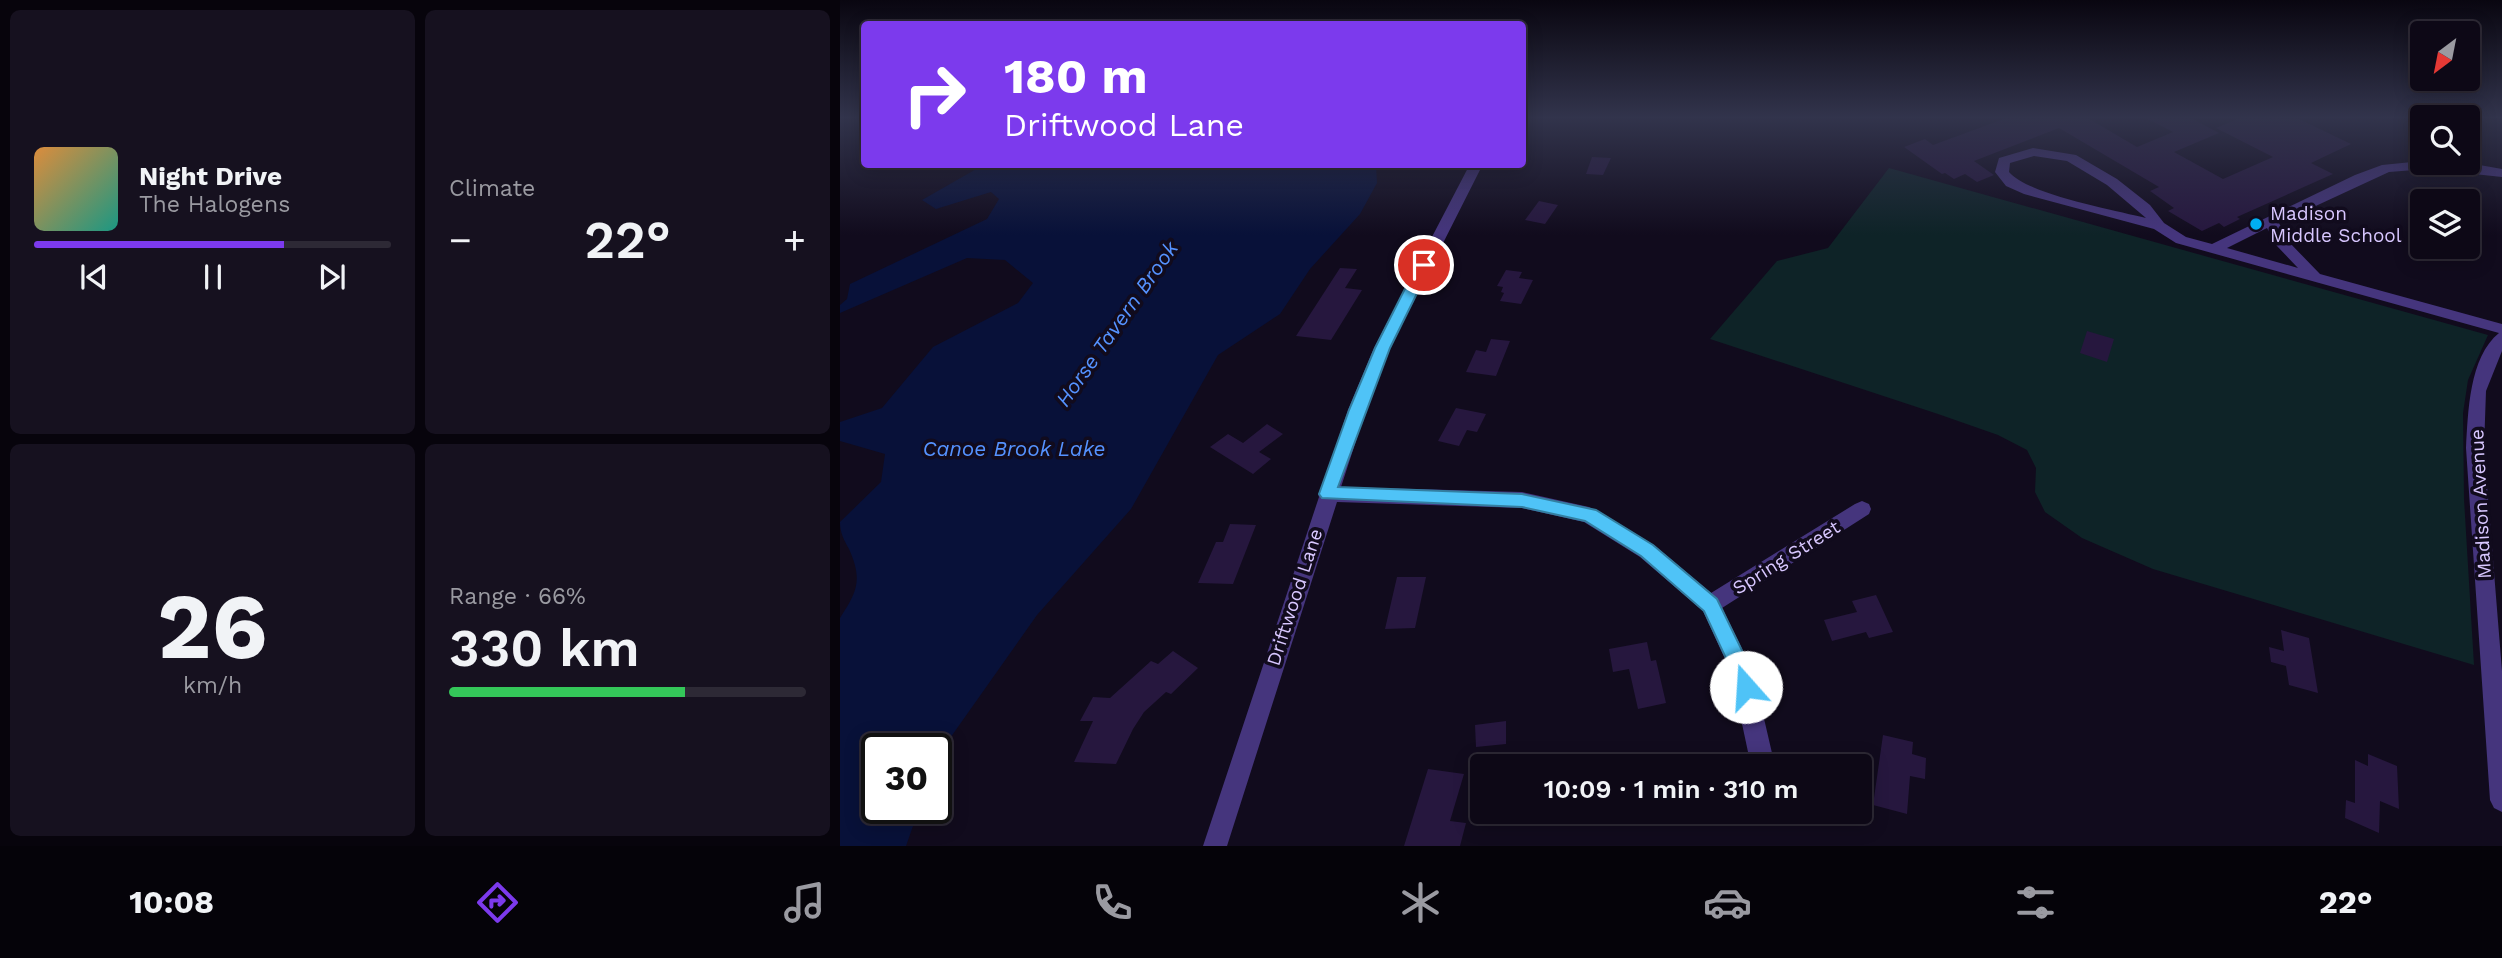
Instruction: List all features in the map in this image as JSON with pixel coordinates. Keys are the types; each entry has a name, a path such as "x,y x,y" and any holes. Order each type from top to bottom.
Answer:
{"street":[{"path":"2019,156 2004,161 2002,172 2011,183 2029,191 2159,226 2182,240 2502,330"},
{"path":"2058,156 2071,159 2112,182 2145,208 2159,226"},
{"path":"2215,248 2272,223 2360,178 2387,169 2427,166 2474,168 2502,173"},
{"name":"Driftwood Lane","path":"1215,846 1357,410 1382,348 1475,168"},
{"path":"2272,223 2282,243 2315,276"},
{"name":"Madison Avenue","path":"2499,349 2478,391 2475,448 2494,621 2502,800"},
{"path":"1328,494 1522,500 1590,515 1647,551 1710,605 1742,671 1760,754"},
{"name":"Spring Street","path":"1710,605 1862,509"}],"green space":[{"path":"1889,168 2488,335 2468,380 2463,413 2464,499 2474,665 2153,569 2082,538 2045,512 2035,492 2036,468 2027,450 1998,435 1710,339 1777,261 1828,248"}],"water":[{"name":"Canoe Brook Lake","path":"978,168 1376,168 1377,183 1360,214 1310,269 1280,314 1218,355 1131,509 1037,615 952,735 952,733 861,733 861,824 914,824 906,846 840,846 840,618 851,601 857,578 840,522 881,482 885,454 840,441 840,422 882,408 933,347 1018,303 1033,283 1005,260 967,258 840,313 840,305 847,299 850,284 987,219 999,199 991,192 936,209 922,200"}],"building":[{"path":"1917,156 1986,156 1974,161 1994,175 1977,182 1965,174 1954,179"},
{"path":"2107,156 2182,156 2223,179 2272,156 2325,156 2311,163 2333,174 2237,217 2240,219 2224,227 2219,223 2202,231 2168,211 2174,208 2150,191 2159,187"},
{"path":"1592,157 1611,158 1603,175 1586,174"},
{"path":"1539,201 1558,205 1545,224 1525,220"},
{"path":"1340,268 1357,269 1345,288 1362,290 1331,340 1296,336"},
{"path":"1506,270 1522,272 1519,278 1533,280 1521,304 1500,301 1504,293 1501,292 1503,287 1497,286"},
{"path":"2087,331 2114,339 2107,362 2080,353"},
{"path":"1491,339 1510,341 1496,376 1466,372 1476,350 1486,352"},
{"path":"1456,408 1486,414 1477,432 1467,430 1459,446 1438,441"},
{"path":"1267,424 1283,434 1259,452 1271,459 1253,474 1210,447 1228,434 1243,443"},
{"path":"1230,524 1256,525 1233,584 1198,583 1216,542 1223,542"},
{"path":"1397,577 1426,577 1415,628 1385,629"},
{"path":"1876,595 1893,632 1869,638 1866,632 1832,641 1824,620 1857,612 1852,601"},
{"path":"2281,630 2309,638 2318,693 2289,685 2286,666 2271,662 2269,647 2284,651"},
{"path":"1647,642 1651,661 1656,660 1666,703 1638,709 1629,669 1613,672 1609,649"},
{"path":"1173,651 1198,668 1171,694 1166,692 1144,712 1116,764 1074,762 1093,721 1080,721 1093,697 1110,698 1151,661 1158,664"},
{"path":"1506,721 1506,744 1476,747 1475,725"},
{"path":"1883,735 1913,742 1912,754 1926,758 1925,779 1910,776 1907,814 1873,805"},
{"path":"2368,754 2397,766 2399,809 2380,801 2379,833 2345,818 2346,800 2355,803 2355,760 2368,766"},
{"path":"1428,769 1464,774 1450,821 1466,823 1460,846 1404,846"}],"place":[{"name":"Madison Middle School","path":"2256,224"}],"route":[{"path":"1424,265 1382,348 1328,494 1522,500 1590,515 1647,551 1710,605 1742,671 1746,687"}],"water label":[{"name":"Horse Tavern Brook","path":"1117,324"}]}
